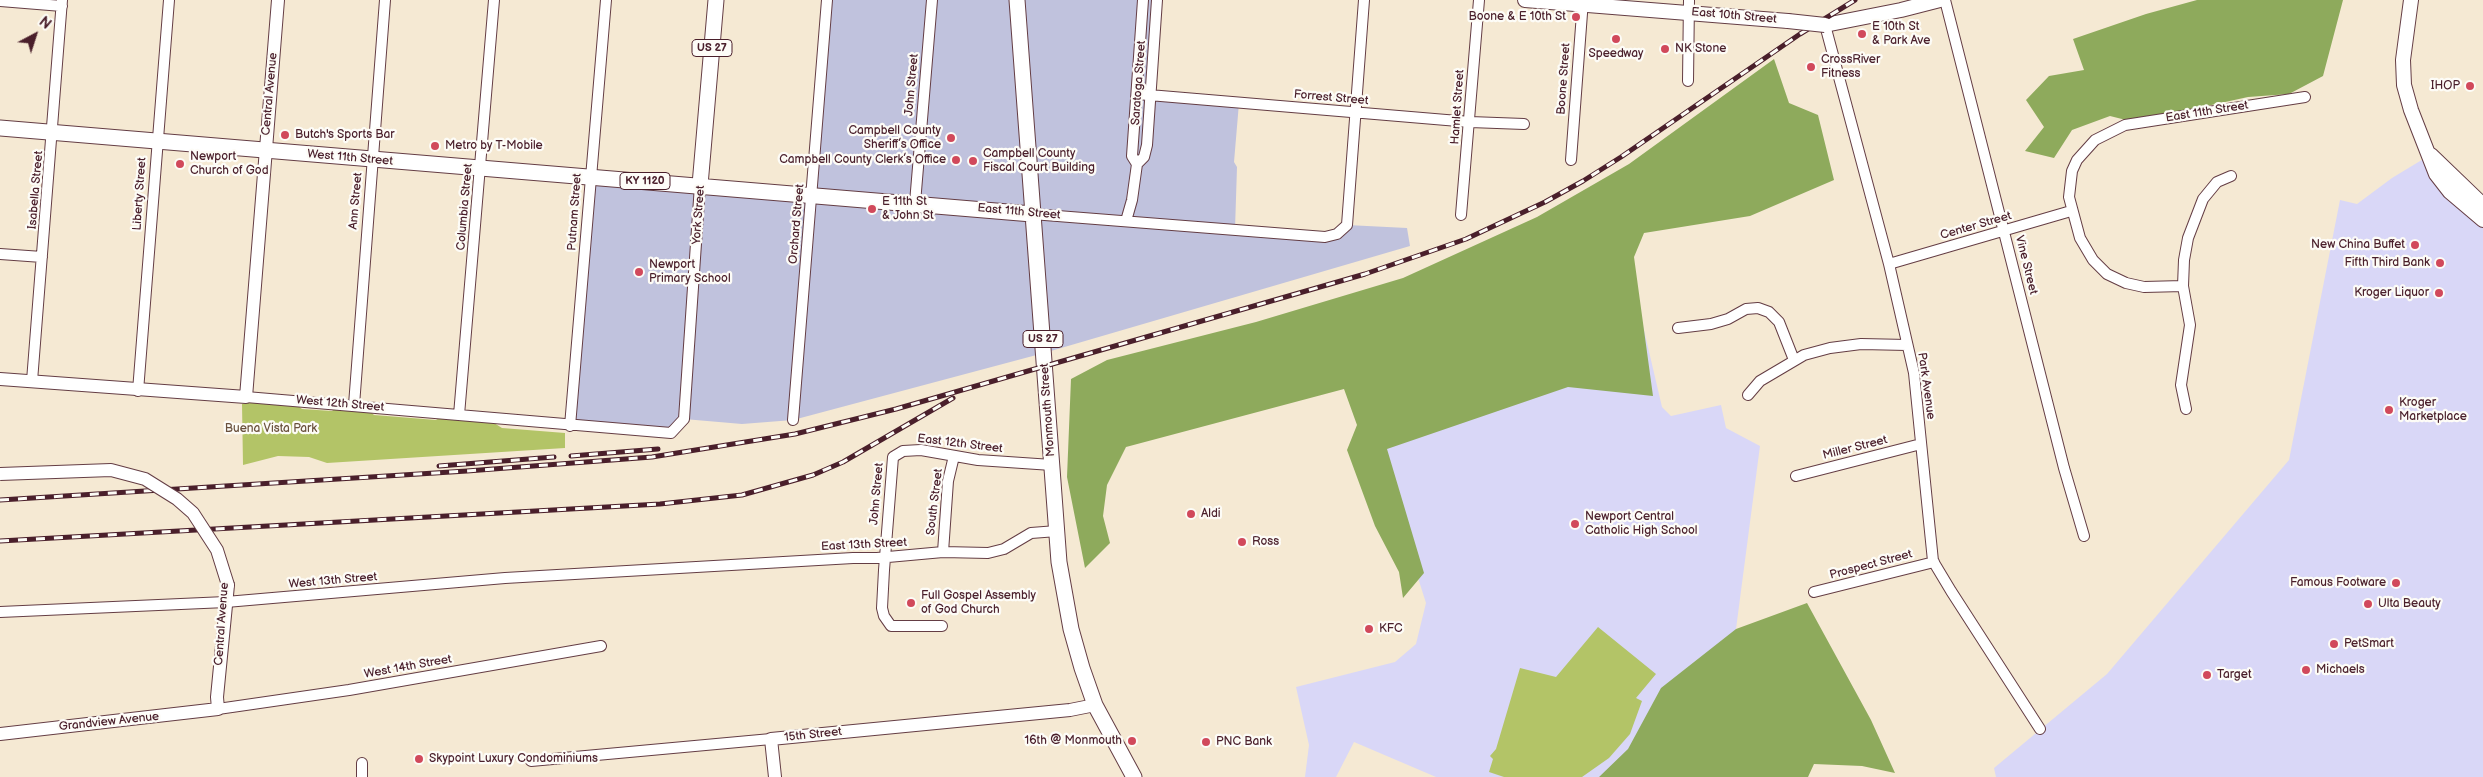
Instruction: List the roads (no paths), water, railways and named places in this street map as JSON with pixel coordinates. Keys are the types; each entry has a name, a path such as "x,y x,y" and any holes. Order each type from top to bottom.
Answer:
{"main road":[{"name":"York Street","path":"700,185 716,0"},
{"name":"Monmouth Street","path":"1017,0 1059,562 1071,629 1095,705 1134,777"},
{"name":"East 10th Street","path":"1525,0 1689,6 1778,20 1825,25 1940,0"},
{"path":"2411,0 2404,37 2404,85 2414,119 2436,174 2450,192 2483,220"},
{"name":"West 11th Street","path":"0,128 372,160 700,185"},
{"path":"2430,155 2483,205"},
{"name":"East 11th Street","path":"700,185 1032,214"}],"street":[{"name":"Liberty Street","path":"138,391 169,0"},
{"name":"Central Avenue","path":"246,398 278,0"},
{"name":"Ann Street","path":"354,405 385,0"},
{"name":"Columbia Street","path":"459,415 494,0"},
{"name":"Putnam Street","path":"570,426 606,0"},
{"name":"Orchard Street","path":"793,420 827,0"},
{"name":"John Street","path":"915,203 932,0"},
{"name":"Saratoga Street","path":"1137,164 1132,156 1143,0"},
{"name":"Saratoga Street","path":"1126,221 1137,164 1144,158 1151,96 1157,0"},
{"path":"1356,112 1364,0"},
{"name":"Hamlet Street","path":"1461,216 1479,0"},
{"name":"Vine Street","path":"1945,0 2084,536"},
{"path":"0,1 62,3"},
{"name":"Boone Street","path":"1571,160 1583,2"},
{"name":"Isabella Street","path":"32,381 62,3"},
{"path":"1688,81 1689,6"},
{"name":"Park Avenue","path":"1825,25 1889,264 1914,373 1934,562 2040,729"},
{"name":"Forrest Street","path":"1137,94 1470,122 1524,124"},
{"name":"East 11th Street","path":"2071,211 2068,197 2074,166 2095,140 2110,131 2126,125 2305,97"},
{"name":"East 11th Street","path":"1032,214 1325,237 1338,234 1347,225 1356,112"},
{"path":"2186,409 2182,385 2190,325 2183,286 2184,260 2188,238 2203,199 2217,182 2231,176"},
{"name":"York Street","path":"678,428 684,419 700,185"},
{"path":"2071,211 2080,238 2093,260 2107,274 2126,284 2144,287 2183,286"},
{"name":"Center Street","path":"1889,264 2071,211"},
{"path":"0,254 42,258"},
{"path":"1678,328 1711,324 1728,319 1746,309 1758,308 1769,312 1778,322 1794,360"},
{"path":"1748,395 1760,381 1804,355 1830,348 1861,344 1907,345"},
{"name":"West 12th Street","path":"0,379 138,391 354,405 570,426 671,432 678,428"},
{"name":"Miller Street","path":"1796,476 1921,444"},
{"name":"East 12th Street","path":"897,453 921,450 978,460 1052,465"},
{"name":"John Street","path":"897,453 892,461 882,608 884,616 891,626 942,626"},
{"name":"South Street","path":"943,552 948,481 954,456"},
{"name":"Central Avenue","path":"0,474 104,469 126,473 145,480 177,499 193,513 217,550 228,585 216,697 218,709"},
{"name":"East 13th Street","path":"667,568 885,557 943,552 988,553 1004,549 1031,533 1057,532"},
{"name":"Prospect Street","path":"1814,592 1934,562"},
{"name":"West 13th Street","path":"0,612 226,602 466,581 667,568"},
{"name":"West 14th Street","path":"218,709 349,690 601,646"},
{"name":"15th Street","path":"531,761 1070,710 1095,705"},
{"name":"Grandview Avenue","path":"0,734 218,709"},
{"path":"772,739 775,777"},
{"path":"362,763 362,777"}],"railway":[{"path":"0,500 467,471 652,457 795,434 896,409 1365,274 1466,239 1545,202 1583,181 1800,34 1855,0"},
{"path":"0,541 660,504 742,495 813,475 843,462 953,398"},
{"path":"571,456 658,449"},
{"path":"439,466 554,457"}],"place":[{"name":"Boone & E 10th St","path":"1576,17"},
{"name":"E 10th St & Park Ave","path":"1862,34"},
{"name":"Speedway","path":"1616,39"},
{"name":"NK Stone","path":"1665,49"},
{"name":"CrossRiver Fitness","path":"1811,67"},
{"name":"IHOP","path":"2470,86"},
{"name":"Butch's Sports Bar","path":"285,135"},
{"name":"Campbell County Sheriff’s Office","path":"951,138"},
{"name":"Metro by T-Mobile","path":"435,146"},
{"name":"Campbell County Clerk’s Office","path":"956,160"},
{"name":"Campbell County Fiscal Court Building","path":"973,161"},
{"name":"Newport Church of God","path":"180,164"},
{"name":"E 11th St & John St","path":"872,209"},
{"name":"New China Buffet","path":"2415,245"},
{"name":"Fifth Third Bank","path":"2440,263"},
{"name":"Newport Primary School","path":"639,272"},
{"name":"Kroger Liquor","path":"2439,293"},
{"name":"Kroger Marketplace","path":"2389,410"},
{"name":"Aldi","path":"1191,514"},
{"name":"Newport Central Catholic High School","path":"1575,524"},
{"name":"Ross","path":"1242,542"},
{"name":"Famous Footware","path":"2396,583"},
{"name":"Full Gospel Assembly of God Church","path":"911,603"},
{"name":"Ulta Beauty","path":"2368,604"},
{"name":"KFC","path":"1369,629"},
{"name":"PetSmart","path":"2334,644"},
{"name":"Michaels","path":"2306,670"},
{"name":"Target","path":"2207,675"},
{"name":"16th @ Monmouth","path":"1132,741"},
{"name":"PNC Bank","path":"1206,742"},
{"name":"Skypoint Luxury Condominiums","path":"419,759"}],"park label":[{"name":"Buena Vista Park","path":"271,429"}]}
